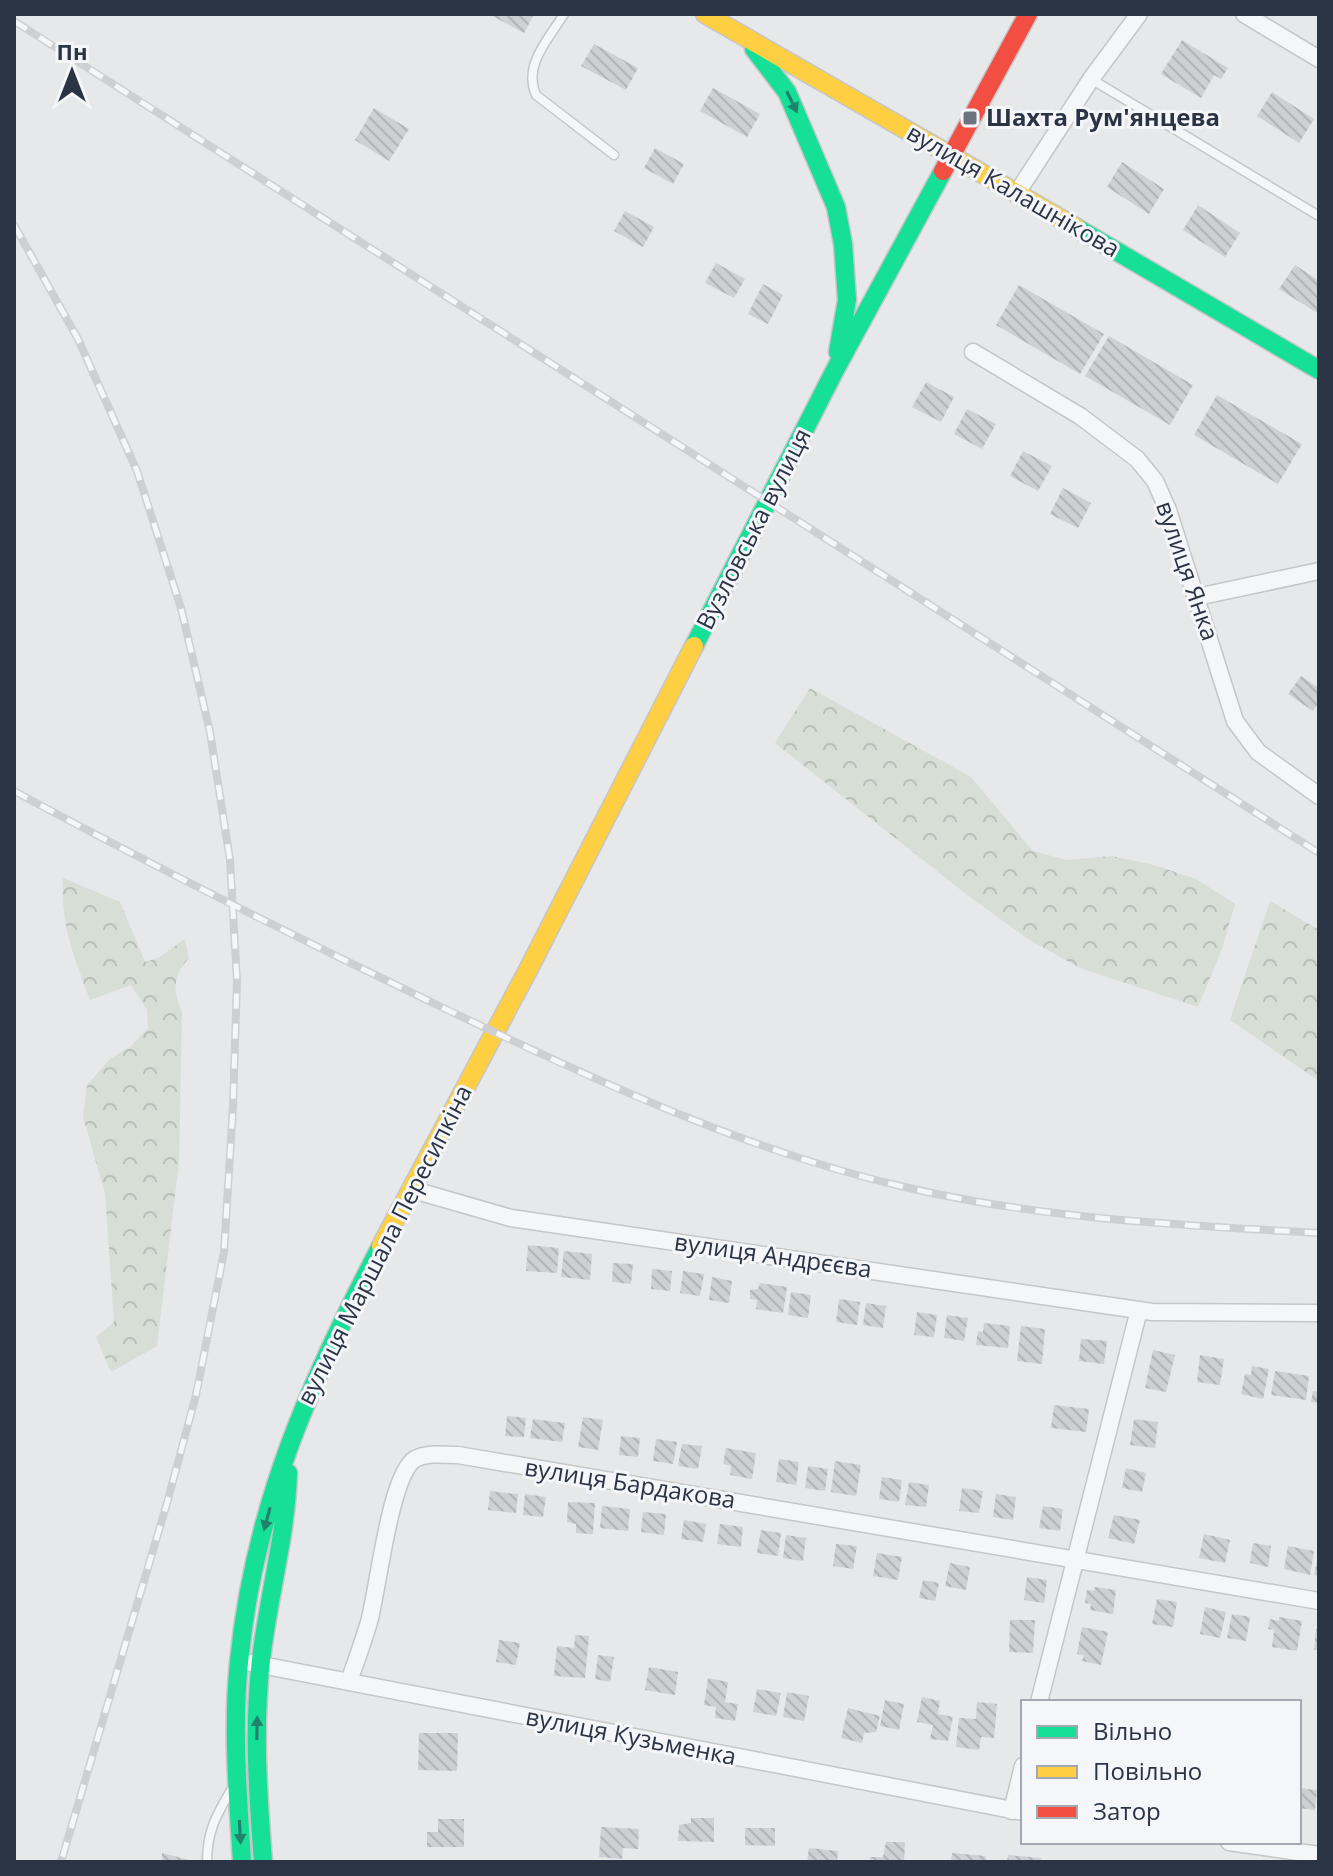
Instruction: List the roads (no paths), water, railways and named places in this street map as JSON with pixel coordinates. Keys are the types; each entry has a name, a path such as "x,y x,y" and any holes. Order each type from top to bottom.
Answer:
{"main road":[{"name":"вулиця Калашнікова","path":"705,14 1319,370"},
{"name":"Вузловська вулиця","path":"484,1047 527,972 835,370 1028,14"},
{"path":"746,39 787,92 836,207 843,244 847,300 835,370"},
{"name":"вулиця Маршала Пересипкіна","path":"242,1862 236,1722 239,1662 256,1561 288,1444 330,1349 484,1047"},
{"name":"вулиця Маршала Пересипкіна","path":"263,1862 257,1732 260,1663 288,1508 288,1444"}],"street":[{"path":"1017,193 1091,79 1139,14"},
{"path":"1244,14 1319,59"},
{"name":"вулиця Янка","path":"973,352 1080,416 1137,459 1155,481 1168,510 1235,721 1258,752 1319,796"},
{"path":"1197,597 1319,571"},
{"name":"вулиця Андрєєва","path":"410,1189 511,1218 1139,1310 1319,1313"},
{"path":"1040,1700 1139,1310"},
{"name":"вулиця Бардакова","path":"349,1681 369,1621 402,1474 413,1460 429,1454 473,1458 1319,1601"},
{"name":"вулиця Кузьменка","path":"239,1662 260,1663 1017,1812"},
{"path":"1017,1812 1021,1781"},
{"path":"1243,1844 1319,1855"}],"lane":[{"path":"564,14 532,66 530,81 536,95 614,155"},
{"path":"1091,79 1319,216"},
{"path":"207,1862 207,1840 214,1819 238,1779"}],"railway":[{"path":"14,21 1319,853"},
{"path":"14,225 78,339 137,471 181,608 210,732 230,860 237,981 224,1252 196,1395 61,1862"},
{"path":"14,791 232,904 507,1038 676,1113 791,1155 909,1188 1010,1207 1112,1219 1319,1233"}],"place":[{"name":"Шахта Рум'янцева","path":"970,118"}]}
